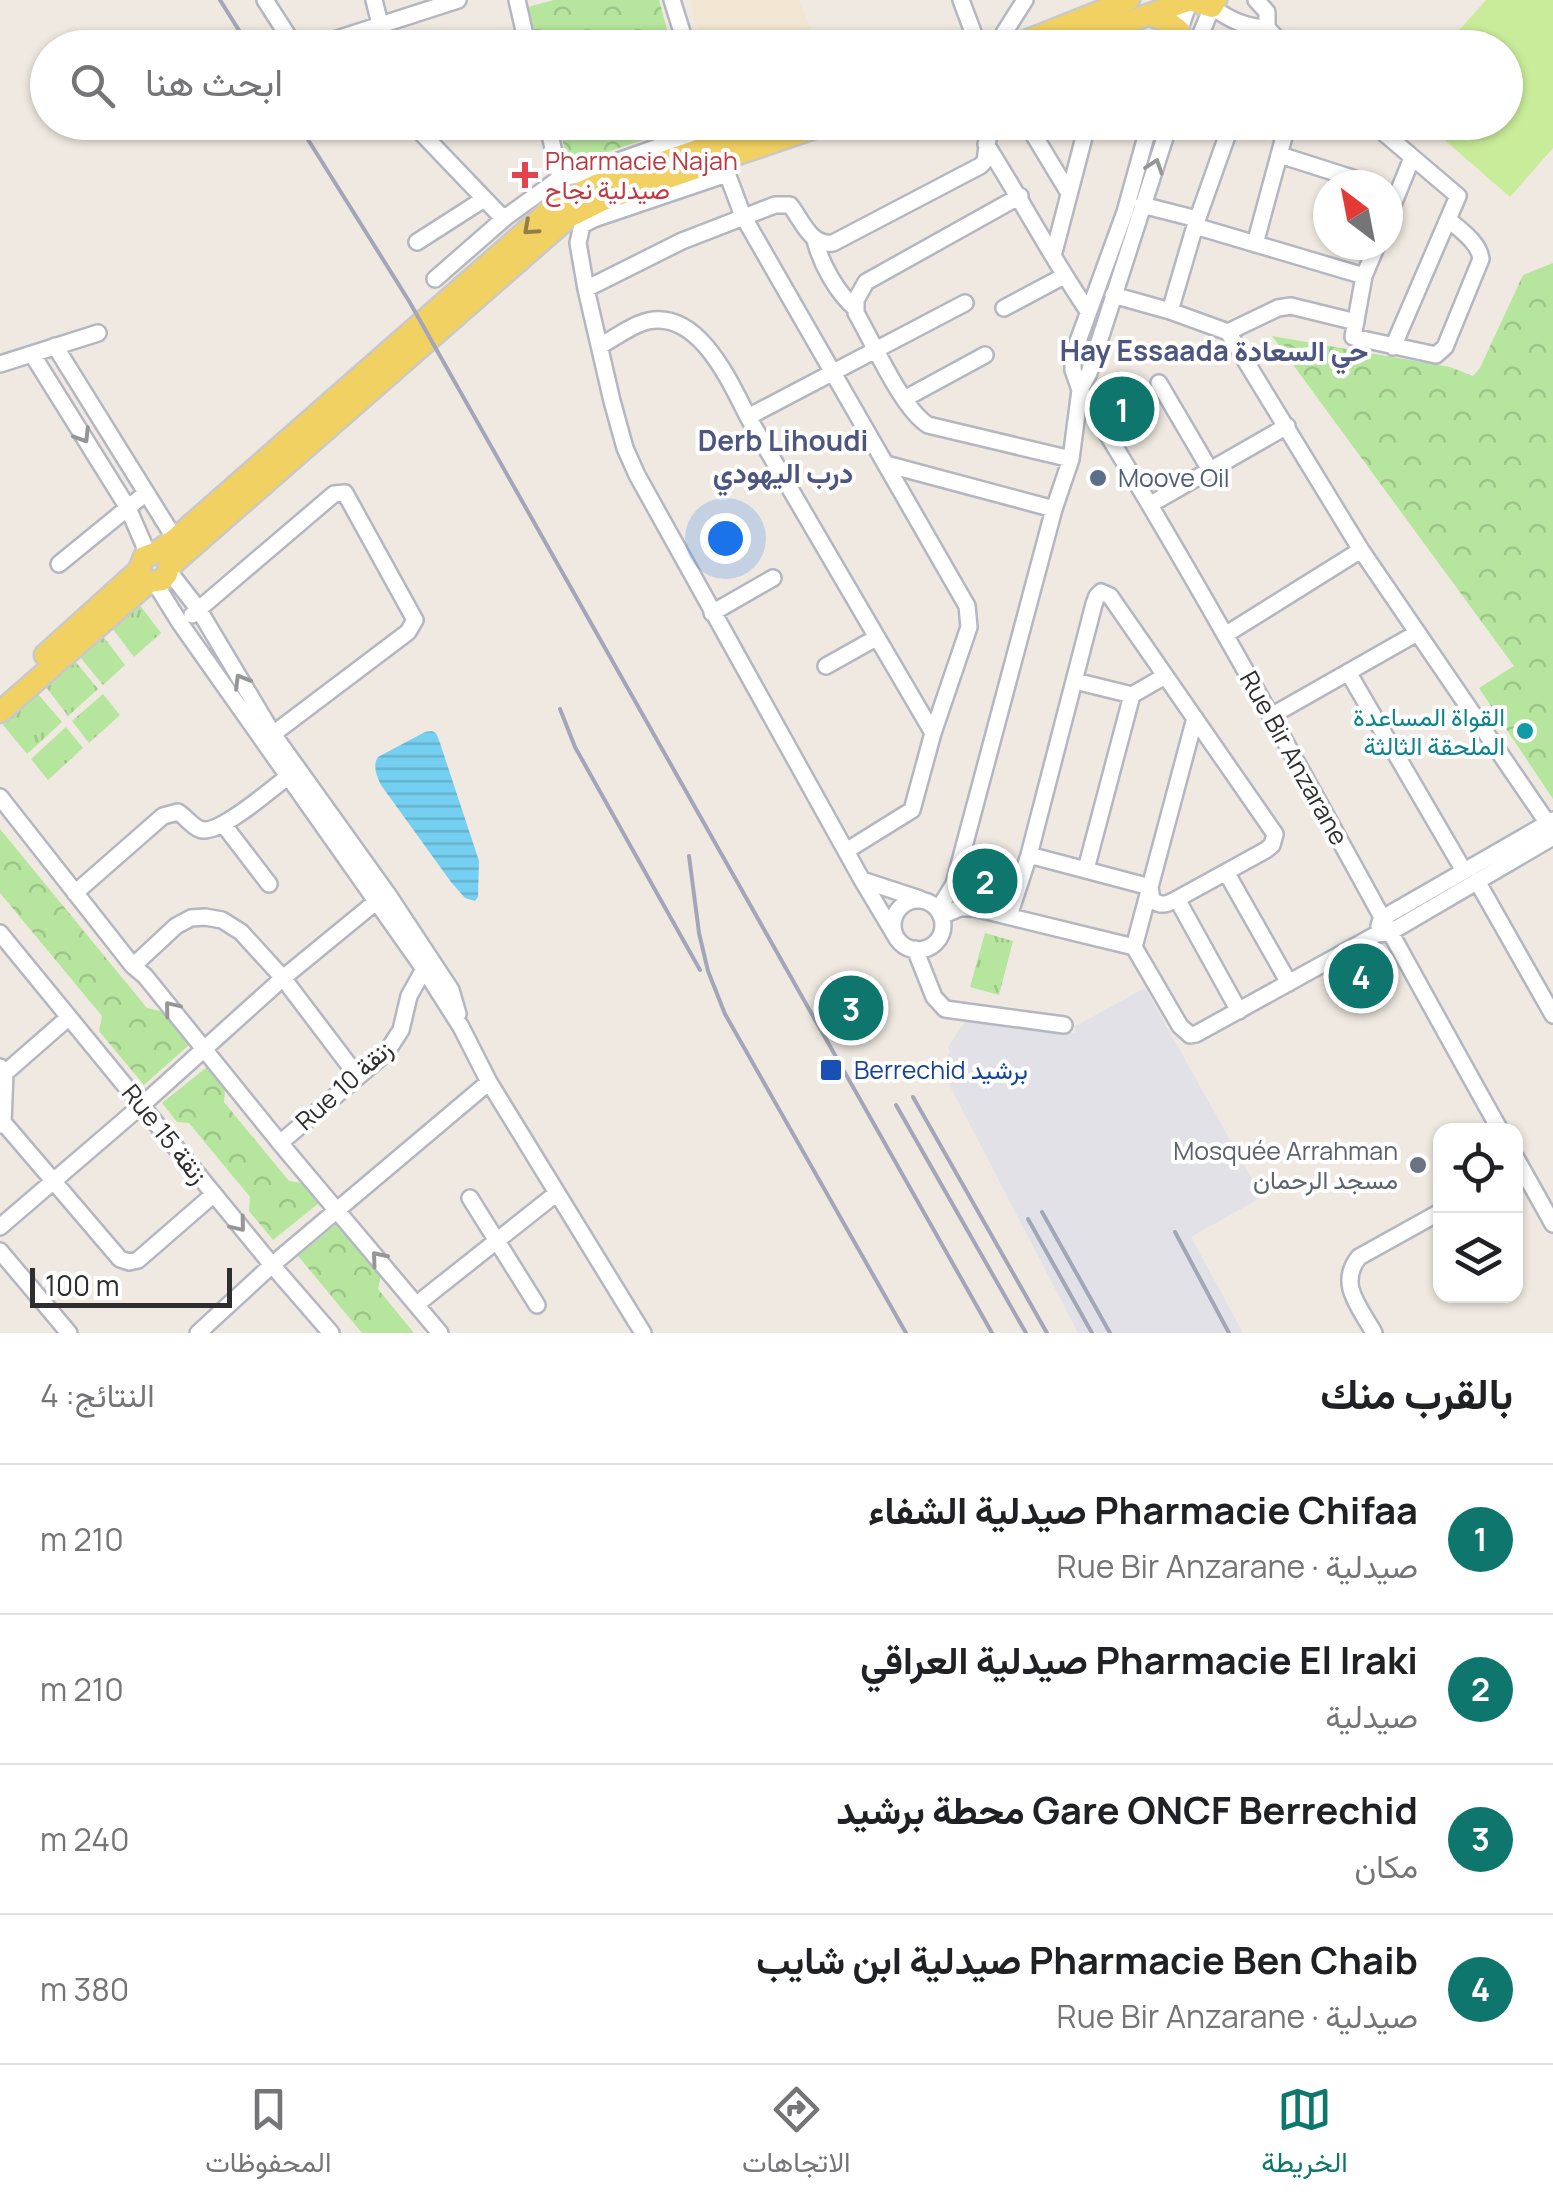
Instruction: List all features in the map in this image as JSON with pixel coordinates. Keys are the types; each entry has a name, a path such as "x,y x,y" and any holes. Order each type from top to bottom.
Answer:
{"main road":[{"path":"1054,30 1130,0"},
{"path":"1107,30 1190,0 1214,4"},
{"path":"1150,15 1168,22 1172,30"},
{"path":"0,712 155,568 175,538 558,203 596,185 742,140"},
{"path":"0,695 570,217 717,145"}],"street":[{"path":"265,0 284,30"},
{"path":"374,0 382,30"},
{"path":"362,30 458,0"},
{"path":"517,0 524,30"},
{"path":"672,0 681,30"},
{"path":"961,0 972,30"},
{"path":"1006,30 1026,0"},
{"path":"1179,30 1190,0"},
{"path":"1256,0 1266,12 1271,30"},
{"path":"1203,30 1214,4 1227,18 1253,30"},
{"path":"427,140 506,217"},
{"path":"550,140 560,178"},
{"path":"815,240 833,243 980,166 985,161 987,140"},
{"path":"1037,140 1070,193"},
{"path":"1053,256 1083,140"},
{"path":"1080,390 1074,355 1125,212 1145,140"},
{"path":"717,145 582,225 578,243 612,401 636,475 862,880 896,937 914,950 928,948 942,929 939,913 954,884 1054,509 1071,459 1080,390 1089,373 1164,140"},
{"path":"1170,311 1226,140"},
{"path":"1255,244 1284,140"},
{"path":"1392,140 1458,196 1393,347"},
{"path":"986,144 1088,311"},
{"path":"435,279 506,217 560,178 717,145"},
{"path":"717,145 742,216 967,606 969,616 969,627 932,733 912,810 846,851"},
{"path":"1280,156 1325,170"},
{"path":"1403,174 1412,158"},
{"path":"856,310 859,291 866,282 1020,196"},
{"path":"417,242 484,199"},
{"path":"586,289 742,216 775,205 790,205 815,240 823,263 856,310 913,414 928,425 1071,459"},
{"path":"1142,205 1364,276"},
{"path":"1228,332 1278,308 1291,306 1393,347 1436,356 1445,347 1482,258 1475,244 1448,219"},
{"path":"1355,330 1364,276 1371,260"},
{"path":"1004,308 1064,276"},
{"path":"939,913 974,908 1134,948 1184,1032 1190,1035 1289,983 1552,828 1361,550 1228,332 1113,295"},
{"path":"748,417 964,304"},
{"path":"600,346 638,324 662,320 678,324 708,348 932,733"},
{"path":"0,364 98,333"},
{"path":"55,346 175,538"},
{"path":"32,354 128,508 180,623 451,990 461,1028"},
{"path":"904,399 985,356"},
{"path":"1159,383 1210,470"},
{"name":"Rue Bir Anzarane","path":"1080,390 1226,634 1382,929 1496,1123"},
{"path":"1151,504 1287,426"},
{"path":"886,464 1054,509"},
{"path":"60,564 146,493"},
{"path":"180,623 334,494 344,493 415,620 408,632 273,734"},
{"path":"1226,634 1361,550"},
{"path":"155,568 199,610 292,773"},
{"path":"712,613 774,578"},
{"path":"1009,916 1094,604 1101,592 1110,596 1275,834 1272,845 1166,905 1152,900 1150,887"},
{"path":"1271,716 1417,633"},
{"path":"826,666 876,638"},
{"path":"1348,672 1471,876 1546,988 1553,1015"},
{"path":"1075,681 1132,695 1165,676"},
{"path":"1086,870 1132,695"},
{"path":"1134,948 1196,718"},
{"path":"75,893 170,813 178,812 205,830 223,824 292,773"},
{"path":"0,797 134,966 440,1333"},
{"path":"223,824 269,884"},
{"path":"1029,854 1150,887"},
{"path":"1226,872 1289,983"},
{"path":"862,880 923,900 939,913"},
{"path":"381,897 643,1333"},
{"path":"0,1226 381,897"},
{"path":"1178,899 1239,1010"},
{"path":"896,937 893,926 897,911 912,901 923,900"},
{"path":"134,966 176,926 191,918 222,920 241,932 283,978 358,1077"},
{"name":"Rue 15 زنقة","path":"0,933 331,1333"},
{"path":"914,950 934,997 945,1009 1064,1024"},
{"path":"0,963 16,952"},
{"name":"Rue 10 زنقة","path":"280,1143 386,1053 402,1030 409,996 424,969"},
{"path":"69,1017 2,1070 2,1124 120,1259 129,1262 138,1260 214,1194"},
{"path":"198,1333 272,1265 489,1082"},
{"path":"1523,1176 1553,1224"},
{"path":"417,1304 557,1193"},
{"path":"470,1198 538,1305"},
{"path":"1374,1333 1351,1292 1348,1276 1352,1266 1359,1257 1438,1213"},
{"path":"0,1251 68,1333"}],"shaded area":[{"path":"690,0 799,0 811,30 698,30"},
{"path":"1145,988 1262,1197 1191,1237 1243,1333 1078,1333 940,1067 966,1020 1076,1033 1074,1027"}],"green space":[{"path":"554,0 659,0 667,30 534,30 528,7"},
{"path":"1486,0 1553,0 1553,148 1510,197 1445,140 1523,140 1523,30 1459,30"},
{"path":"562,140 643,140 572,164"},
{"path":"1553,263 1553,799 1479,688 1514,666 1272,336 1450,367 1473,376 1523,275"},
{"path":"139,604 161,633 134,657 112,628"},
{"path":"103,636 125,665 103,685 80,657"},
{"path":"75,661 98,689 68,716 46,687"},
{"path":"38,694 62,722 27,754 3,725"},
{"path":"103,694 120,715 89,743 72,721"},
{"path":"66,727 83,748 48,780 31,759"},
{"path":"0,829 147,1008 164,1012 190,1044 144,1085 99,1031 102,1016 0,893"},
{"path":"985,933 1013,941 999,995 970,987"},
{"path":"207,1067 225,1089 224,1102 289,1181 302,1183 319,1203 273,1240 249,1211 250,1197 189,1123 177,1122 162,1103"},
{"path":"338,1223 381,1276 378,1289 414,1333 362,1333 298,1256"}],"water":[{"path":"432,731 440,743 479,861 475,901 465,898 451,882 381,785 376,771 378,757"}],"railway":[{"path":"220,0 239,30"},
{"path":"308,140 409,301 992,1333"},
{"path":"560,709 575,747 700,970"},
{"path":"689,856 699,933 708,971 725,1014 906,1333"},
{"path":"913,1097 1047,1333"},
{"path":"896,1105 1026,1333"},
{"path":"1042,1212 1110,1333"},
{"path":"1028,1219 1092,1333"},
{"path":"1175,1232 1229,1333"}],"place":[{"name":"Pharmacie Najah صيدلية نجاح","path":"525,175"},
{"name":"Pharmacie Chifaa صيدلية الشفاء","path":"1122,409"},
{"name":"Moove Oil","path":"1098,478"},
{"name":"القواة المساعدة الملحقة الثالثة","path":"1525,731"},
{"name":"Pharmacie El Iraki صيدلية العراقي","path":"985,881"},
{"name":"Pharmacie Ben Chaib صيدلية ابن شايب","path":"1361,976"},
{"name":"Gare ONCF Berrechid محطة برشيد","path":"851,1008"},
{"name":"Berrechid برشيد","path":"831,1070"},
{"name":"Mosquée Arrahman مسجد الرحمان","path":"1418,1165"}],"district":[{"name":"Hay Essaada حي السعادة","path":"1214,351"},
{"name":"Derb Lihoudi درب اليهودي","path":"783,457"}]}
